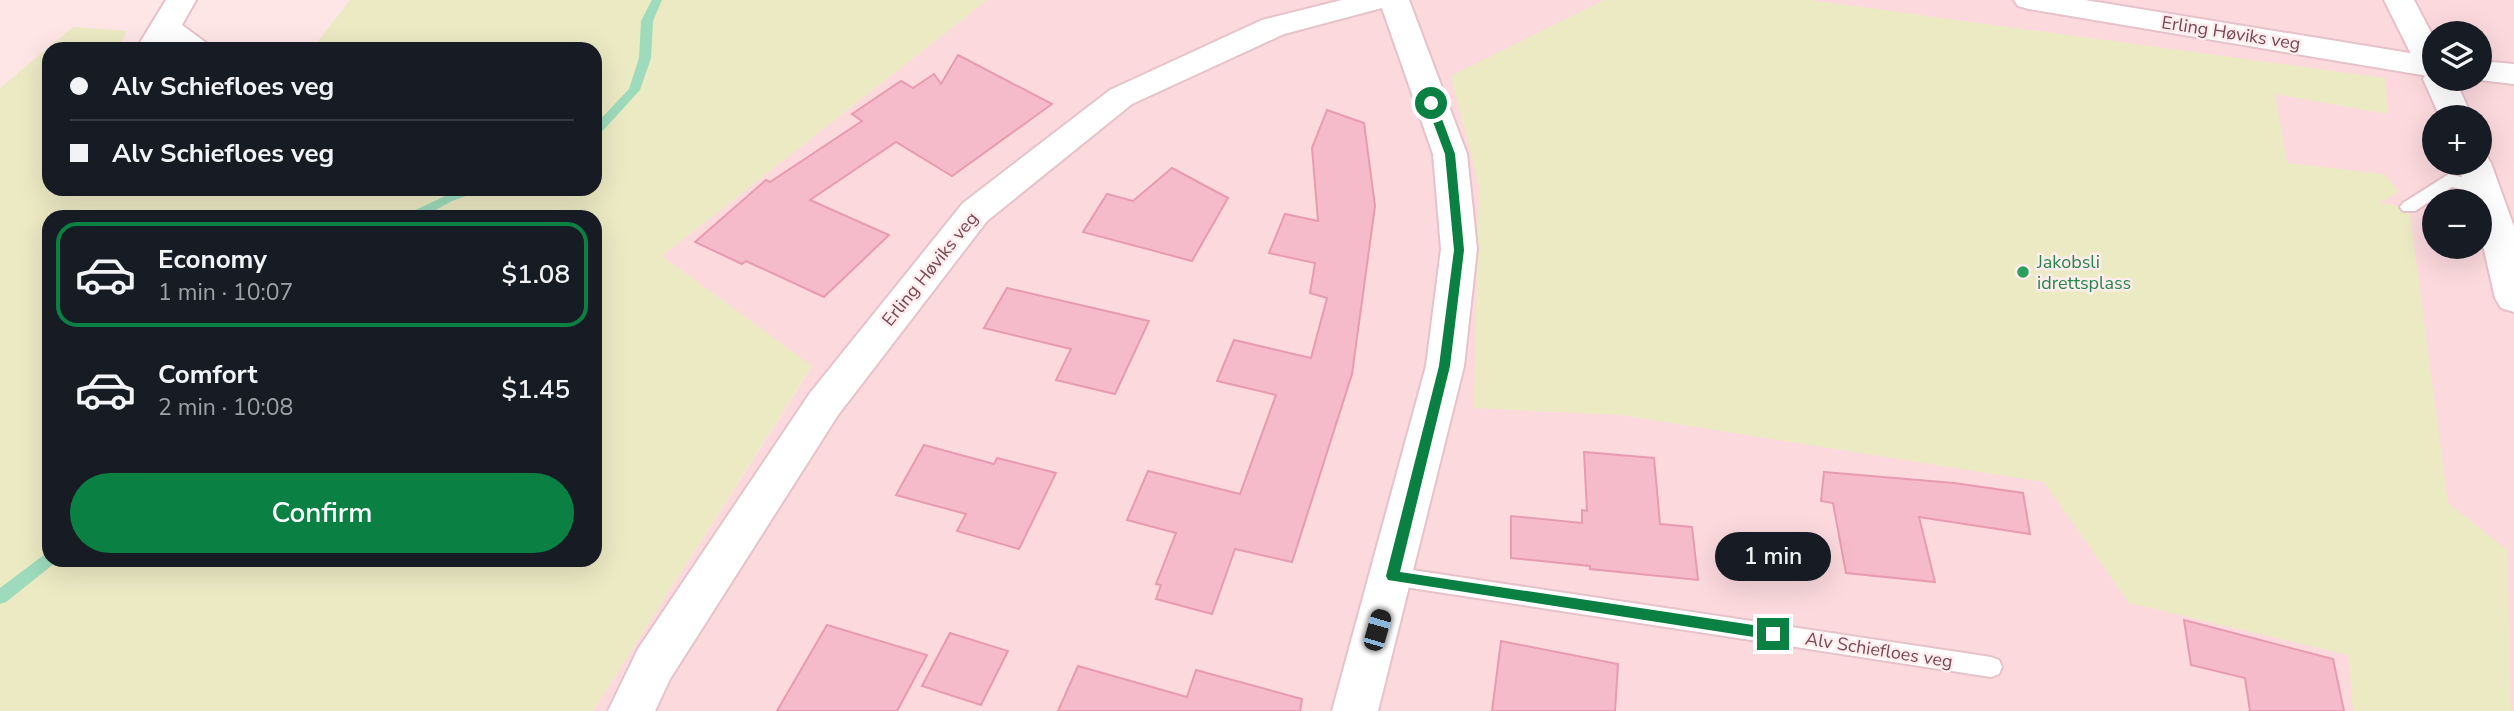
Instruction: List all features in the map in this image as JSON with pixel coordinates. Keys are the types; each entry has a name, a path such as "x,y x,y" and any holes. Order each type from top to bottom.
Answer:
{"street":[{"path":"158,38 181,0"},
{"name":"Erling Høviks veg","path":"631,711 654,664 824,404 975,212 1121,97 1273,27 1378,0"},
{"path":"1355,711 1392,576 1444,366 1459,250 1450,154 1394,0"},
{"name":"Erling Høviks veg","path":"2029,0 2422,65"},
{"path":"2399,0 2422,44"},
{"path":"2492,72 2514,74"},
{"path":"2479,175 2514,298"}],"lane":[{"path":"2409,208 2449,180 2479,175"},
{"name":"Alv Schiefloes veg","path":"1392,576 1991,667"}],"shaded area":[{"path":"350,0 987,0 662,256 812,366 593,711 0,711 0,88 42,53 42,196 602,196 602,42 317,42"},
{"path":"987,0 2514,0 2514,711 593,711 812,367 662,256"},
{"path":"1604,0 1810,0 2385,78 2388,114 2275,94 2287,163 2384,174 2399,192 2379,203 2409,207 2448,503 2507,550 2511,711 2353,711 2348,655 2129,603 2044,482 1620,415 1474,408 1479,186 1451,76"},
{"path":"73,27 127,31 122,42 55,42"}],"building":[{"path":"958,55 1052,104 952,176 896,142 810,200 889,235 824,297 746,261 742,264 695,242 766,180 770,182 862,121 852,114 901,81 913,88 934,74 941,84"},
{"path":"1327,110 1364,123 1375,206 1352,374 1292,562 1235,549 1212,614 1156,599 1161,585 1156,584 1176,533 1127,520 1148,471 1240,494 1276,395 1217,381 1234,340 1311,358 1327,298 1310,293 1315,263 1269,253 1285,214 1318,221 1312,148"},
{"path":"1172,168 1228,198 1192,261 1083,232 1107,194 1133,201"},
{"path":"1007,288 1149,321 1115,394 1056,380 1071,349 984,328"},
{"path":"924,445 994,464 997,458 1056,473 1019,549 957,531 966,514 896,495"},
{"path":"1584,452 1654,458 1660,524 1692,527 1698,580 1511,558 1511,516 1582,523 1582,510 1587,511"},
{"path":"1824,472 1954,483 2023,493 2030,534 1919,517 1935,582 1846,573 1833,503 1821,501"},
{"path":"2184,620 2333,659 2344,711 2250,711 2245,678 2191,665"},
{"path":"827,625 927,655 897,711 777,711"},
{"path":"950,633 1008,651 981,705 922,686"},
{"path":"1501,641 1618,664 1615,711 1492,711"},
{"path":"1078,666 1187,697 1196,670 1302,699 1300,711 1058,711"}],"waterway":[{"path":"602,124 634,90 645,58 647,21 657,0"},
{"path":"425,210 454,196"},
{"path":"0,597 42,564"}],"place":[{"name":"Jakobsli idrettsplass","path":"2023,272"}],"route":[{"path":"1431,103 1450,154 1459,250 1444,366 1392,576 1773,634"}]}
